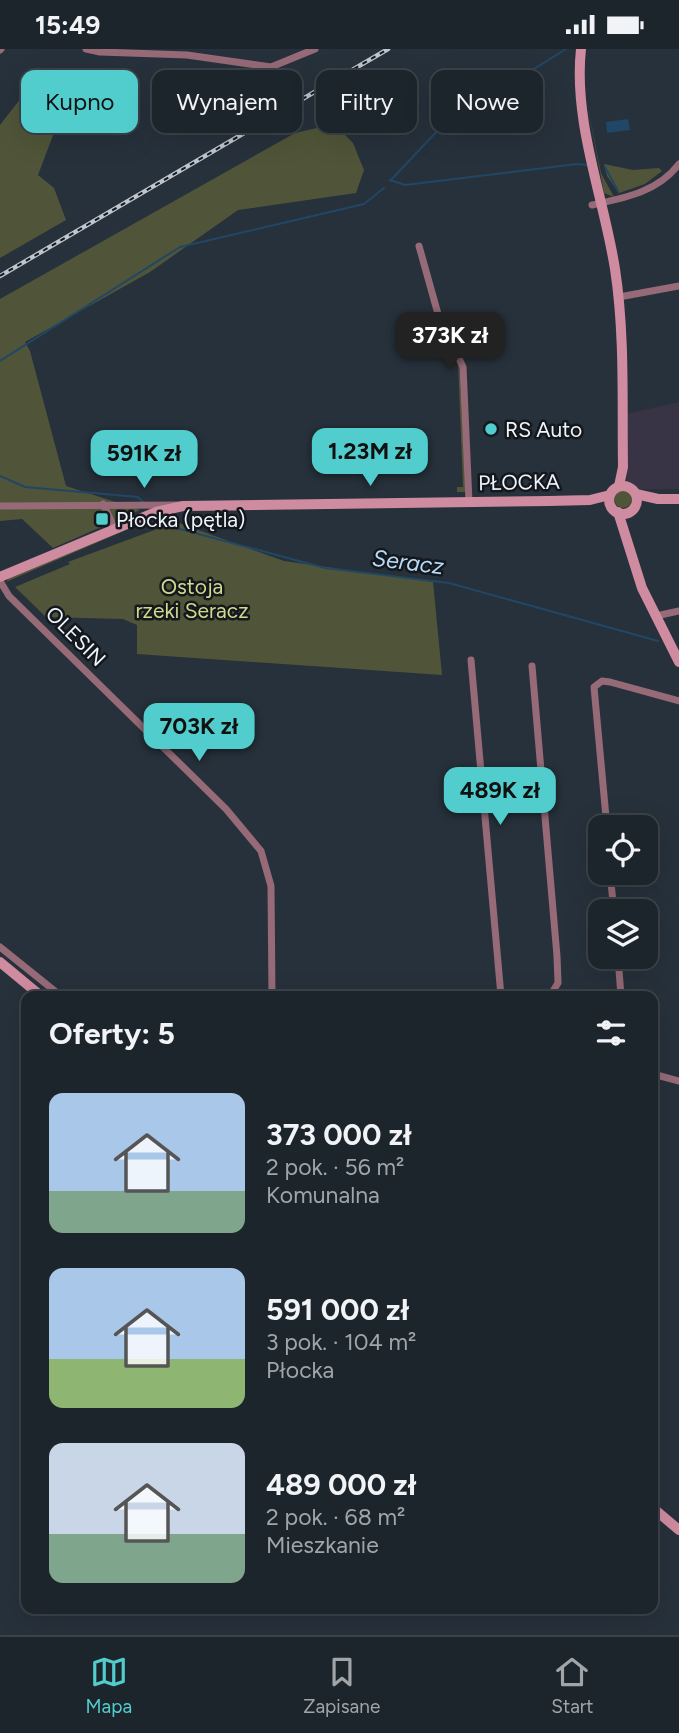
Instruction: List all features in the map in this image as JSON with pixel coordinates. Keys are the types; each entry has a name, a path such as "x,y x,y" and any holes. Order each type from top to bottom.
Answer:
{"street":[{"path":"86,49 100,53 187,55 271,67 315,49"},
{"path":"582,49 581,97 598,204 619,297 626,536 635,569 679,662"},
{"path":"598,204 643,192 678,168"},
{"path":"419,246 438,314 463,367 469,502"},
{"path":"619,297 679,286"},
{"path":"623,486 623,504"},
{"name":"PŁOCKA","path":"0,579 156,512 183,506 590,500 623,504 679,499"},
{"path":"103,505 115,529"},
{"path":"0,506 183,506"},
{"name":"OLESIN","path":"0,579 9,596 226,809 261,851 271,886 272,991"},
{"path":"656,616 679,611"},
{"path":"471,660 501,991"},
{"path":"532,666 557,956 558,983 553,991"},
{"path":"606,815 594,687 601,681 610,682 679,701"},
{"path":"0,947 55,991"},
{"path":"0,961 35,991"},
{"path":"619,969 621,991"},
{"path":"658,1075 679,1081"},
{"path":"658,1512 678,1526"}],"shaded area":[{"path":"679,402 679,489 627,489 626,414"}],"green space":[{"path":"21,98 21,133 54,133 38,175 54,188 66,220 0,258 0,125"},
{"path":"586,98 601,173 614,197 604,193"},
{"path":"316,128 316,133 343,133 353,143 364,170 356,193 238,210 150,272 25,342 30,351 66,486 140,510 53,548 22,519 0,521 0,299 302,131"},
{"path":"604,164 633,170 659,168 662,171 645,184 619,193 607,176"},
{"path":"451,351 459,362 466,492 457,492 457,487 463,487 458,362 451,361"},
{"path":"623,490 629,493 632,499 629,505 623,508 617,505 614,499 617,493"},
{"path":"238,507 238,511 177,511 191,509"},
{"path":"163,514 6,582 10,577"},
{"name":"Ostoja rzeki Seracz","path":"176,522 284,561 433,582 442,675 137,654 137,625 123,619 46,617 15,587 70,564 68,562"}],"water":[{"path":"628,119 630,130 607,133 606,122"}],"waterway":[{"path":"390,181 440,128 566,49"},
{"path":"390,180 405,185 577,164 589,165"},
{"path":"605,167 618,191"},
{"path":"0,361 180,247 364,204 384,188"},
{"name":"Seracz","path":"0,476 25,487 138,497 144,503"},
{"name":"Seracz","path":"154,522 325,568 449,583 658,641"}],"railway":[{"path":"0,276 388,49"}],"place":[{"name":"RS Auto","path":"491,429"},
{"name":"Płocka (pętla)","path":"102,519"}]}
